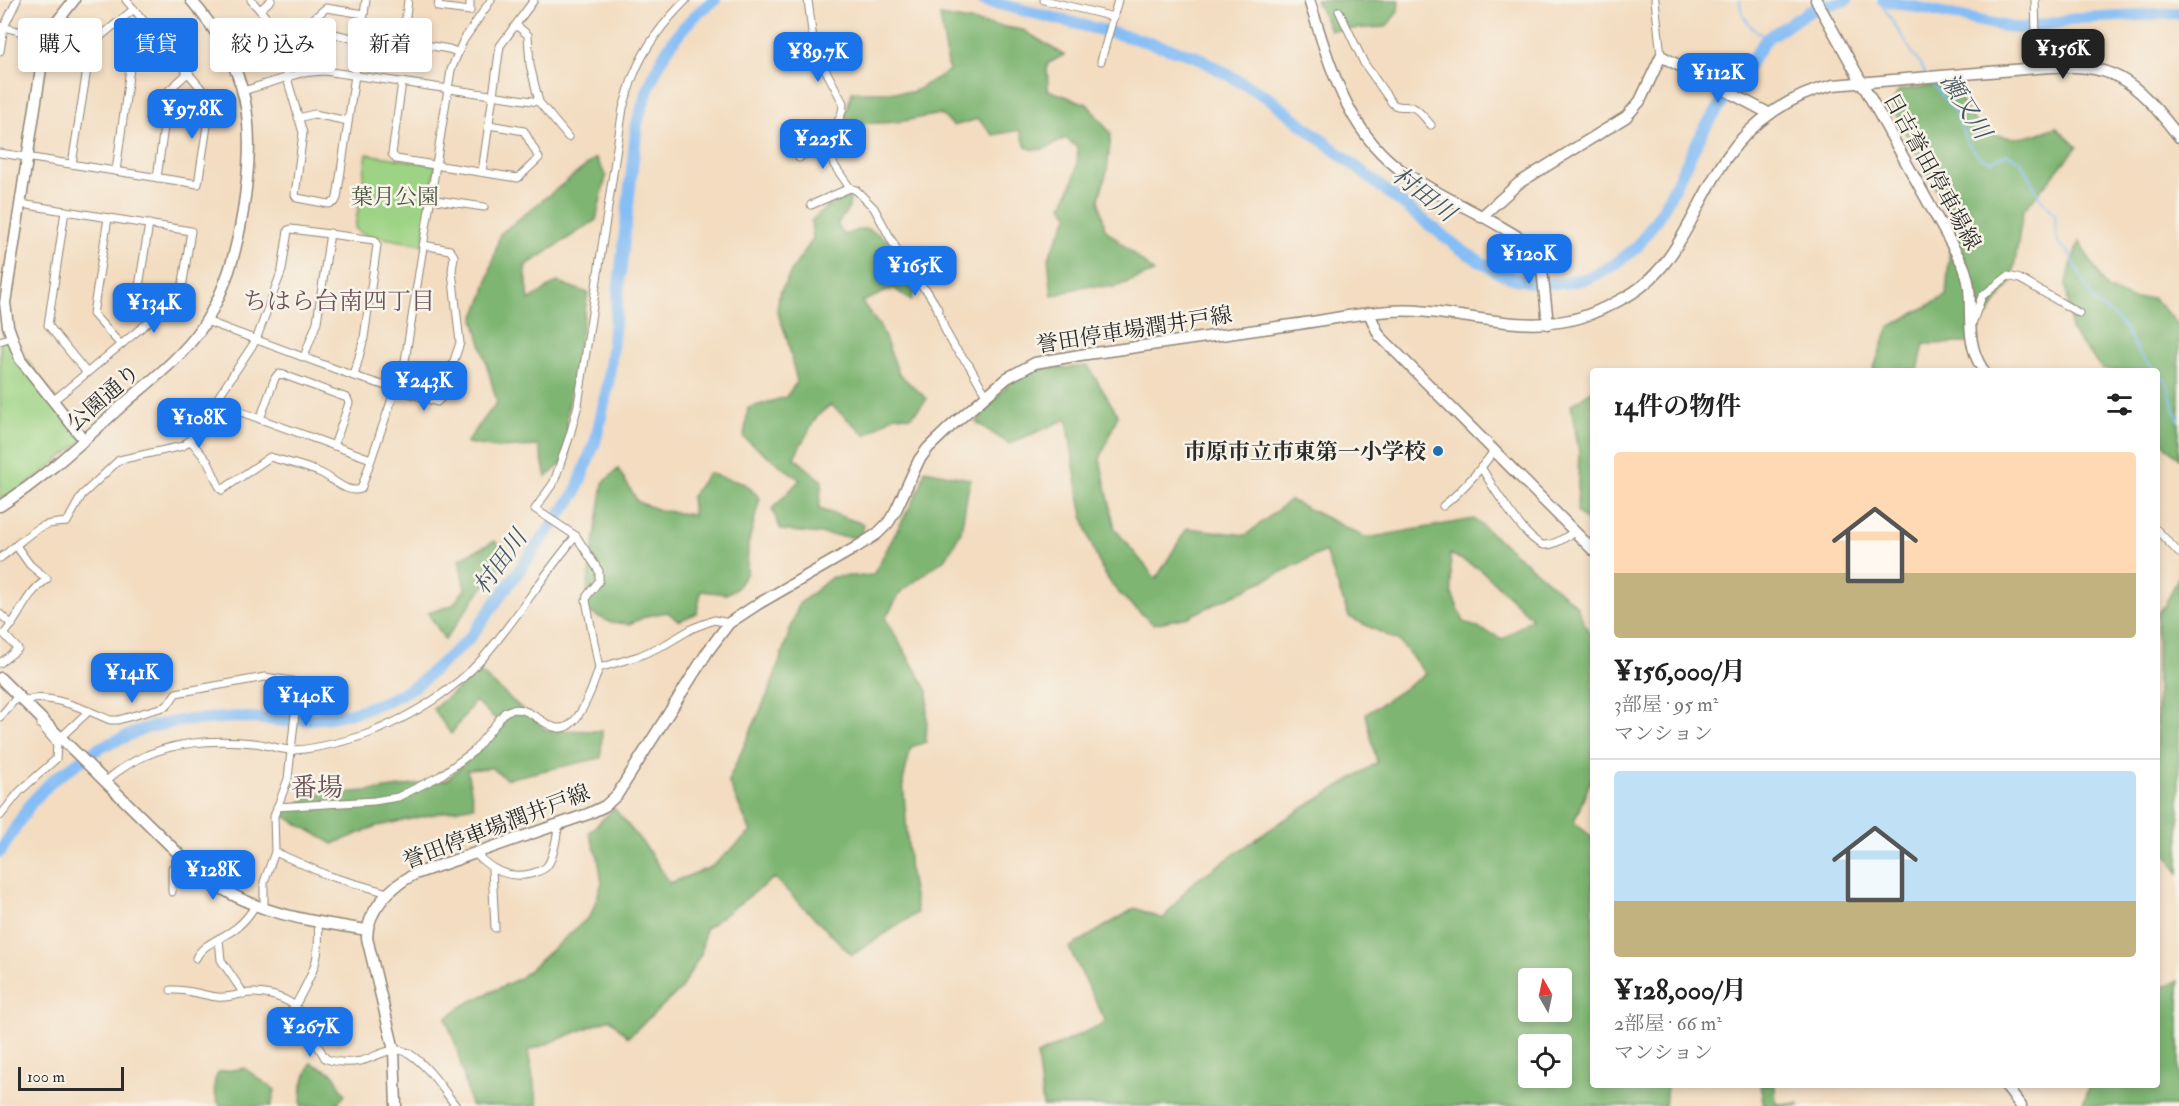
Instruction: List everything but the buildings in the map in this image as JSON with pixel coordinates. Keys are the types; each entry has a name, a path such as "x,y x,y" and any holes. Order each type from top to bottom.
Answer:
{"street":[{"path":"0,51 2,26 16,0"},
{"path":"59,18 74,0"},
{"path":"126,0 142,18"},
{"name":"公園通り","path":"0,506 84,440 174,360 206,321 225,285 239,234 249,171 248,115 243,91 221,39 191,0"},
{"path":"251,0 267,18"},
{"path":"260,10 271,0"},
{"path":"363,18 366,0"},
{"path":"408,0 403,41 457,52"},
{"path":"439,0 438,7 470,11 470,0"},
{"path":"190,440 208,462 222,490 270,457 321,473 345,488 361,489 405,361 447,89 457,52 491,0"},
{"path":"482,172 501,46 534,0"},
{"path":"277,807 374,801 398,797 440,776 474,751 505,712 522,710 554,728 569,727 575,722 586,702 599,668 586,600 599,581 599,572 576,536 535,509 554,482 578,405 623,108 634,72 641,60 661,29 686,0"},
{"path":"799,158 835,126 841,116 843,103 814,48 808,0"},
{"path":"1044,0 1114,17"},
{"path":"1101,61 1118,0"},
{"path":"1309,0 1338,89 1371,144 1404,173 1529,244 1537,251 1541,260 1548,324"},
{"path":"1481,217 1519,183 1626,117 1640,101 1660,56 1655,0"},
{"name":"日吉誉田停車場線","path":"1815,0 1967,273 1969,330 1982,368"},
{"path":"2035,0 2037,68"},
{"path":"315,18 326,8 364,14"},
{"path":"72,164 91,44 134,9"},
{"path":"1339,11 1364,63 1392,103 1398,107 1416,109 1431,125"},
{"path":"516,25 528,35 530,66 539,102 568,137"},
{"path":"2,26 18,31"},
{"path":"1660,56 1770,114"},
{"name":"誉田停車場潤井戸線","path":"367,930 378,906 388,893 414,874 605,806 617,795 708,651 729,623 877,534 888,524 912,474 928,448 986,395 1021,369 1041,362 1389,311 1427,311 1525,324 1548,324 1596,312 1623,299 1651,278 1682,239 1726,158 1744,135 1770,114 1818,88 2070,65 2089,67 2113,74 2136,88 2151,102 2179,137"},
{"path":"243,91 301,74 324,71 539,102"},
{"path":"42,72 5,303 5,339 84,440"},
{"path":"116,171 130,72"},
{"path":"0,153 28,158 72,164 157,178 198,184 211,100 189,72 169,90 157,178"},
{"path":"285,72 303,133 295,195 297,198 329,204 335,202 337,198 355,72"},
{"path":"402,82 392,154 396,159 518,178 539,158 524,131 489,125"},
{"path":"298,117 314,114 348,121"},
{"path":"824,137 834,165 850,188 856,190 874,208 904,263 937,307 945,330 986,395"},
{"path":"812,205 850,188"},
{"path":"430,199 484,207"},
{"path":"21,204 191,231 181,295 54,400"},
{"path":"65,211 48,325 87,373"},
{"path":"108,218 93,314 121,345"},
{"path":"149,224 137,299 153,318"},
{"path":"0,558 17,547 29,534 44,526 67,522 82,495 118,460 183,446 190,440 256,340 282,270 288,230 295,228 374,240 377,245 364,338 354,376"},
{"path":"304,357 317,322 330,233"},
{"path":"206,321 354,376 437,402 441,398 460,343 452,271 453,253 423,245"},
{"path":"1969,330 1982,296 2008,276 2020,279 2079,313"},
{"path":"1369,313 1379,335 1590,547"},
{"path":"260,419 275,378 278,374 284,375 346,398 349,403 334,446"},
{"path":"216,403 371,459"},
{"path":"1443,506 1456,496 1494,450"},
{"path":"1481,467 1512,516 1539,543 1549,544 1574,532"},
{"path":"2160,533 2179,553"},
{"path":"105,783 118,770 140,758 178,745 211,740 235,741 258,743 292,751 375,731 408,715 444,691 481,660 576,536"},
{"path":"0,663 18,649 4,634 12,625 33,589 47,579 30,565 17,547"},
{"path":"0,614 12,625"},
{"path":"599,668 639,656 693,628 714,620 729,623"},
{"path":"0,717 21,698 48,698 110,720 118,720 167,706 176,693 266,677 292,681 298,686 288,779 274,816 275,852 264,882 260,907 237,928 201,950 196,958"},
{"path":"0,678 105,783 214,885 237,898 260,907 318,922 367,930 370,955 394,1050 396,1106"},
{"path":"61,737 89,711"},
{"path":"0,816 20,791 56,759 57,744 40,725 42,719"},
{"path":"475,853 500,872 526,875 542,870 547,866 550,858 559,824"},
{"path":"275,852 328,876 388,893"},
{"path":"172,892 172,868 187,862"},
{"path":"492,868 495,928"},
{"path":"295,1006 315,967 320,943 318,922"},
{"path":"219,939 221,960 244,994"},
{"path":"171,990 192,990 205,995 226,998 244,994 272,995 295,1006 325,1058 363,1060 394,1050 408,1052 428,1070 452,1105"},
{"path":"2007,1088 2021,1106"}],"green space":[{"path":"1316,0 1399,0 1398,11 1386,27 1330,30"},
{"path":"940,16 1023,30 1064,55 1047,64 1048,90 1087,104 1111,134 1107,171 1099,199 1105,229 1154,272 1115,287 1084,286 1052,296 1048,258 1069,215 1062,205 1072,184 1078,154 1077,147 1065,138 1046,148 1036,150 1026,147 1020,130 993,135 978,119 954,126 940,114 898,122 858,124 839,136 852,92 913,92 949,71"},
{"path":"1950,83 1981,131 2019,138 2056,127 2077,147 2023,211 2012,281 1968,343 1924,344 1918,368 1874,368 1889,327 1946,296 1952,220 1891,105 1899,90"},
{"name":"葉月公園","path":"367,154 436,165 423,245 362,234 355,228"},
{"path":"596,158 606,176 596,220 525,266 529,300 557,282 588,293 567,414 569,457 546,477 539,446 497,448 466,443 497,402 474,319 484,294 500,234"},
{"path":"850,196 849,208 837,224 844,235 865,228 910,256 915,289 911,301 894,288 862,302 881,328 899,374 927,399 911,417 895,415 866,435 831,405 817,416 794,457 822,481 819,509 864,524 861,538 781,530 772,509 800,480 744,438 748,408 786,397 797,382 787,338 777,311 779,295 792,270 813,239 811,221 827,207"},
{"path":"2079,241 2107,289 2131,299 2153,298 2179,325 2179,459 2160,440 2160,368 2101,368 2071,331 2066,282"},
{"path":"11,337 84,440 0,505 0,341"},
{"path":"1088,366 1118,415 1100,459 1115,529 1156,579 1187,528 1246,535 1290,500 1367,538 1474,519 1576,605 1590,633 1590,782 1574,822 1590,835 1590,1088 1667,1088 1665,1106 1043,1106 1037,1055 1106,1022 1069,948 1135,908 1163,919 1191,884 1284,820 1377,763 1366,714 1426,674 1399,641 1349,617 1325,551 1188,617 1153,624 1113,586 1093,549 1081,506 1067,419 1009,444 976,422 1021,369","holes":["1450,554 1480,569 1532,618 1503,639 1464,622 1452,594"]},
{"path":"1590,392 1590,524 1577,512 1579,452 1571,405"},
{"path":"618,469 638,502 659,510 693,515 691,497 708,473 745,484 760,498 748,545 747,573 736,589 726,594 701,591 697,613 679,621 667,612 647,616 629,624 610,622 584,610 603,483"},
{"path":"925,470 970,479 961,531 947,557 901,592 885,618 928,691 926,742 911,747 903,781 910,874 917,913 852,955 774,878 705,929 701,954 680,990 628,1037 610,1019 528,1051 538,1106 471,1106 456,1046 446,1018 464,1005 520,978 591,915 602,883 598,857 589,833 614,808 646,847 670,883 711,867 751,832 728,781 770,689 799,604 832,577 873,575 920,488"},
{"path":"495,541 510,556 479,592 445,640 428,613 453,605 465,589 459,559"},
{"path":"2179,576 2179,874 2160,844 2160,611"},
{"path":"479,671 546,730 602,731 601,758 506,779 492,768 467,770 474,806 377,826 333,844 281,814 312,795 379,790 447,780 502,725 475,701 451,734 433,709"},
{"path":"2160,980 2162,986 2179,981 2179,1106 2082,1106 2089,1088 2160,1088"},
{"path":"311,1063 333,1073 345,1095 335,1106 301,1106 302,1085"},
{"path":"244,1068 275,1090 271,1106 220,1106 214,1089 219,1072"},
{"path":"1761,1088 1775,1088 1776,1104 1799,1104 1799,1106 1764,1106"}],"waterway":[{"name":"村田川","path":"0,852 31,803 53,780 99,748 146,728 179,721 237,717 286,721 331,717 359,711 391,699 417,685 469,639 575,494 596,439 608,385 637,124 664,54 686,25 715,0"},
{"name":"村田川","path":"983,0 1195,56 1270,99 1460,249 1499,273 1538,283 1564,283 1589,278 1614,265 1637,247 1662,211 1704,129 1767,38 1810,11 1847,0"},
{"path":"1740,0 1742,12 1748,23 1767,38"},
{"name":"瀬又川","path":"1879,0 1926,74"},
{"name":"村田川","path":"1883,0 2013,28 2028,28 2080,18 2179,13"},
{"name":"瀬又川","path":"1931,81 1955,113 1967,143 1980,158 1991,161 2007,154 2021,161 2040,198 2055,214 2056,236 2059,244 2068,251 2095,303 2116,318 2138,353 2154,368"},
{"name":"瀬又川","path":"2160,375 2169,389 2179,420"}],"place":[{"name":"市原市立市東第一小学校","path":"1438,451"}],"district":[{"name":"ちはら台南四丁目","path":"339,301"},
{"name":"番場","path":"317,787"}]}
